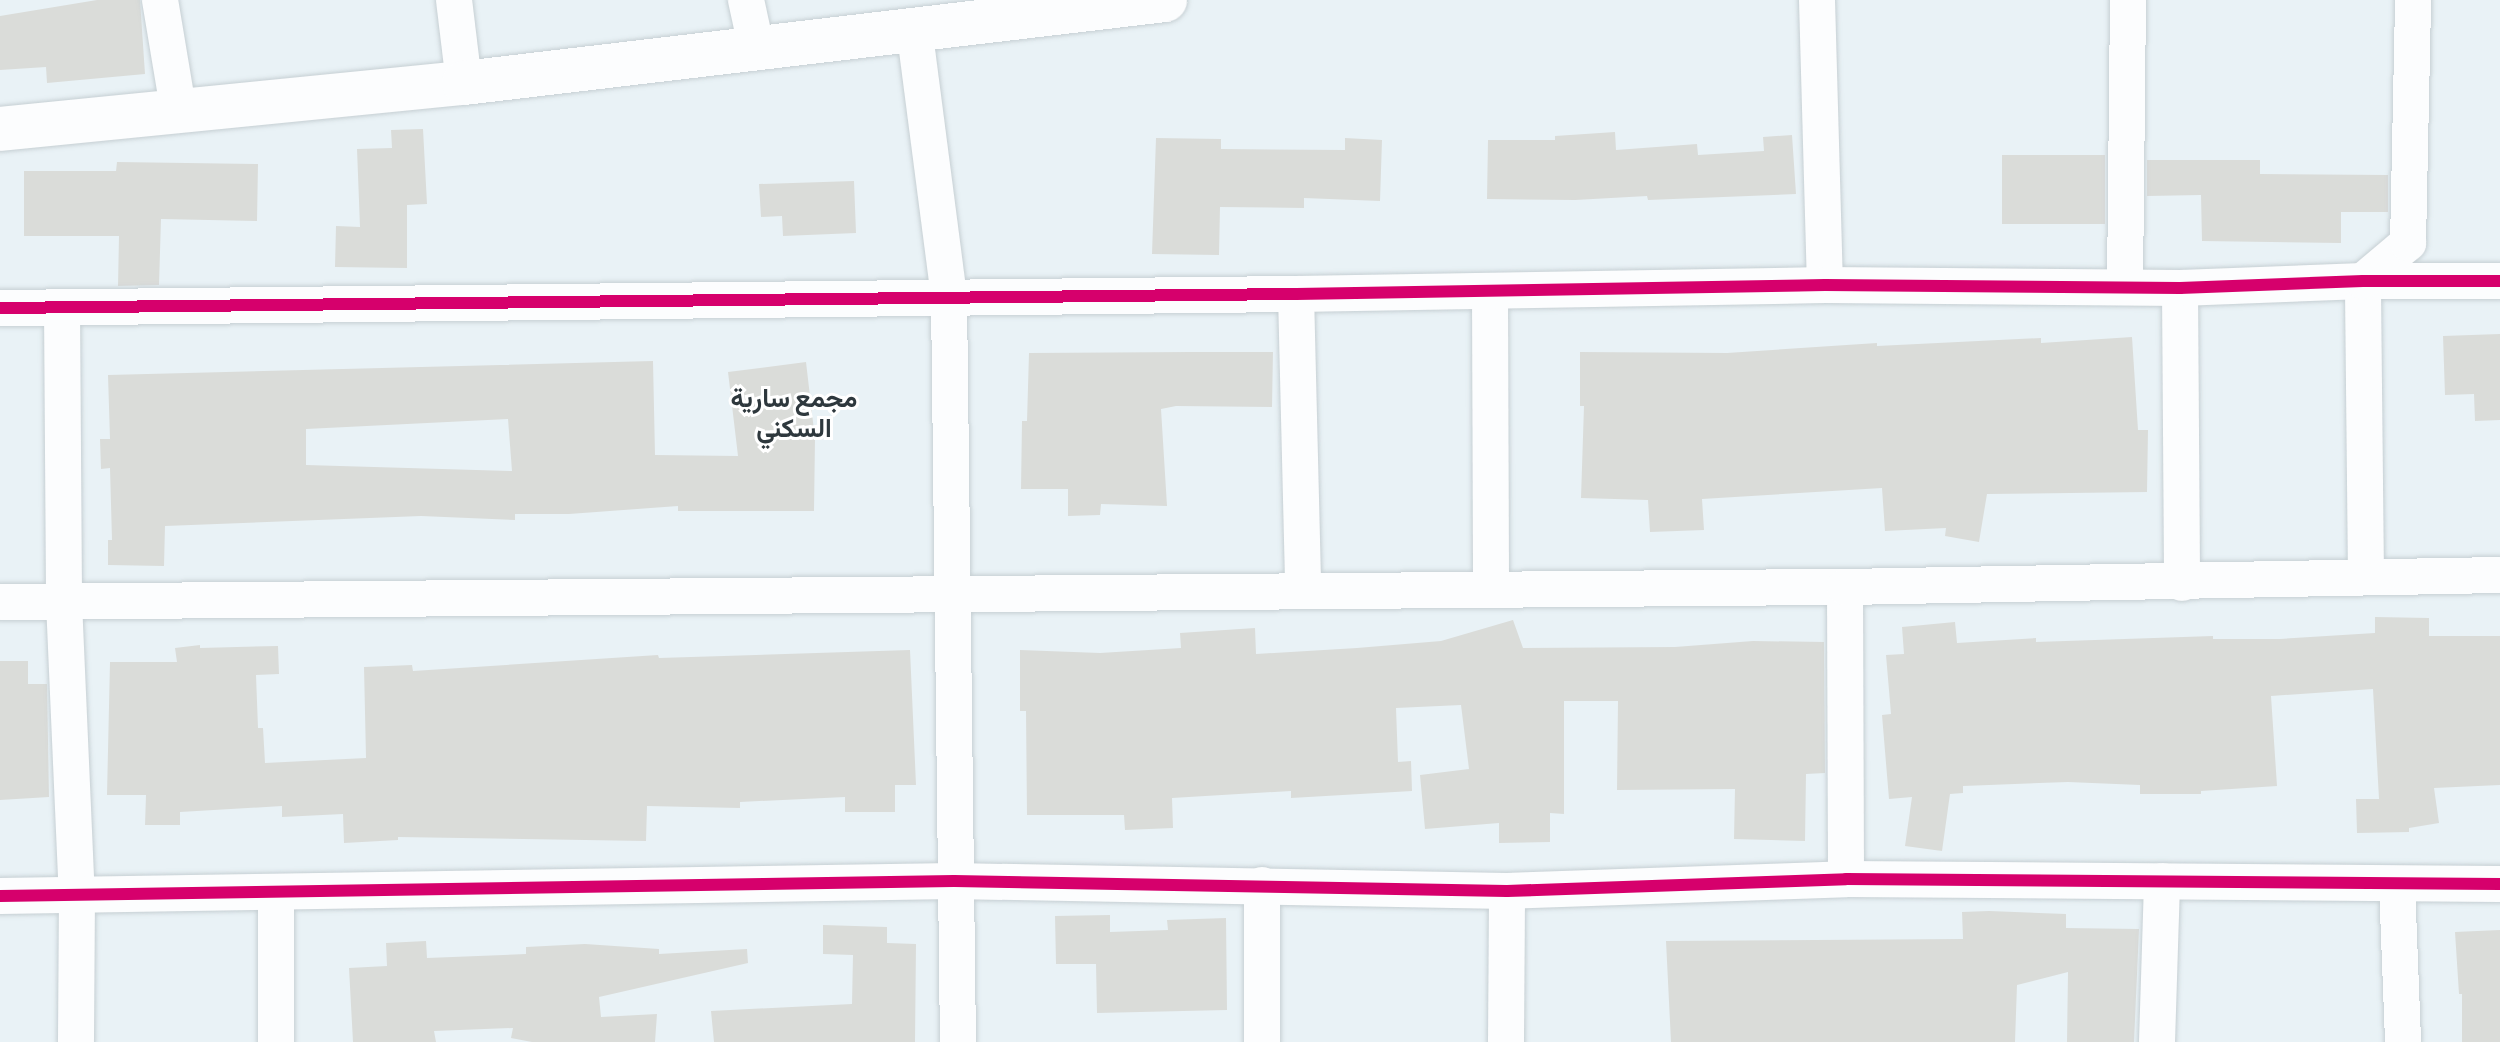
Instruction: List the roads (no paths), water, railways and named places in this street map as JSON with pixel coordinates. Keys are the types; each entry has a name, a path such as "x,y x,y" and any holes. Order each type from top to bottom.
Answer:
{"street":[{"path":"160,0 179,113"},
{"path":"454,0 464,83"},
{"path":"746,0 756,46"},
{"path":"0,129 464,83 1058,6 1165,0"},
{"path":"1817,0 1825,285"},
{"path":"2125,286 2128,0"},
{"path":"2363,281 2408,243 2413,0"},
{"path":"914,27 949,298 958,1042"},
{"path":"2363,281 2366,577"},
{"path":"0,308 1825,285 2180,288 2363,281 2500,281"},
{"path":"2180,288 2182,583"},
{"path":"1490,291 1491,587"},
{"path":"1296,294 1303,589"},
{"path":"62,308 64,602 77,896 76,1042"},
{"path":"0,602 1491,587 1845,587 2500,575"},
{"path":"1845,587 1846,879"},
{"path":"0,896 954,881 1507,891 1846,879 2500,884"},
{"path":"2157,1042 2162,881"},
{"path":"2397,884 2403,1042"},
{"path":"1262,885 1262,1042"},
{"path":"1506,1042 1507,891"},
{"path":"276,892 276,1042"}],"district":[{"name":"مجمع سارية السكني","path":"794,414"}]}
